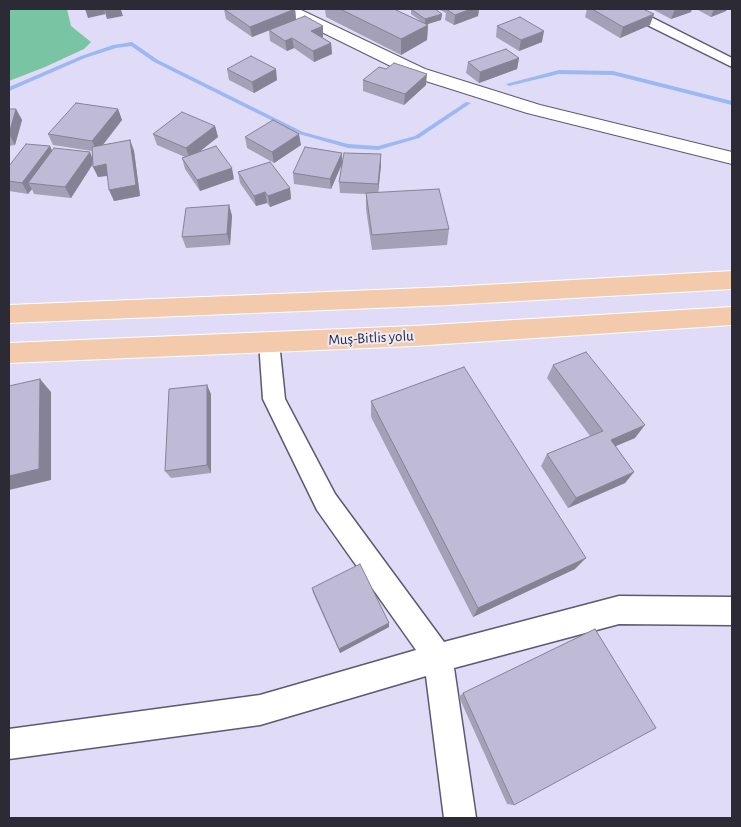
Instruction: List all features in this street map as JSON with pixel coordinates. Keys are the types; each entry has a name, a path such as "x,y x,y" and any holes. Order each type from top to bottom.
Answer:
{"highway":[{"path":"9,314 448,296 732,280"},
{"name":"Muş-Bitlis yolu","path":"9,353 414,336 732,316"}],"street":[{"path":"287,9 419,73 534,109 732,158"},
{"path":"626,9 732,63"},
{"path":"269,342 274,399 326,502 438,658 460,818"},
{"path":"9,744 260,710 438,658 619,610 732,611"}],"green space":[{"path":"9,9 67,9 71,26 91,42 84,49 9,81"}],"building":[{"path":"224,9 295,9 250,27"},
{"path":"340,9 396,9 428,25 401,39"},
{"path":"411,9 435,9 442,14 425,19"},
{"path":"446,9 471,9 455,15"},
{"path":"592,9 643,9 654,14 623,27"},
{"path":"305,16 323,26 311,31 331,43 313,51 292,38 285,41 269,30"},
{"path":"520,17 544,31 521,40 497,26"},
{"path":"506,49 519,58 480,72 468,62"},
{"path":"251,56 276,69 252,82 227,69"},
{"path":"394,63 427,74 405,94 363,80 379,67 386,69"},
{"path":"76,103 118,109 92,141 48,134"},
{"path":"9,109 16,109 9,134"},
{"path":"182,112 215,126 186,148 153,134"},
{"path":"273,120 299,134 272,152 245,137"},
{"path":"130,140 136,185 109,190 106,164 93,167 92,147"},
{"path":"26,144 50,146 22,183 9,181 9,166"},
{"path":"216,146 232,168 197,180 182,158"},
{"path":"305,147 342,153 330,179 293,173"},
{"path":"54,148 90,152 65,187 28,183"},
{"path":"344,153 381,154 378,184 339,182"},
{"path":"270,162 290,188 268,196 265,192 254,196 238,172"},
{"path":"439,189 449,229 372,235 366,193"},
{"path":"229,205 227,234 182,237 186,208"},
{"path":"586,352 645,425 611,440 634,472 576,498 547,454 603,431 553,365"},
{"path":"464,367 586,558 478,608 371,401"},
{"path":"40,379 39,469 9,476 9,386"},
{"path":"207,385 207,465 165,471 169,389"},
{"path":"360,564 389,623 339,649 312,588"},
{"path":"595,629 656,728 514,805 463,693"}],"waterway":[{"path":"9,89 83,57 115,46 132,44 156,61 301,133 348,146 378,148 417,137 468,103"},
{"path":"509,84 559,72 613,73 732,103"}]}
